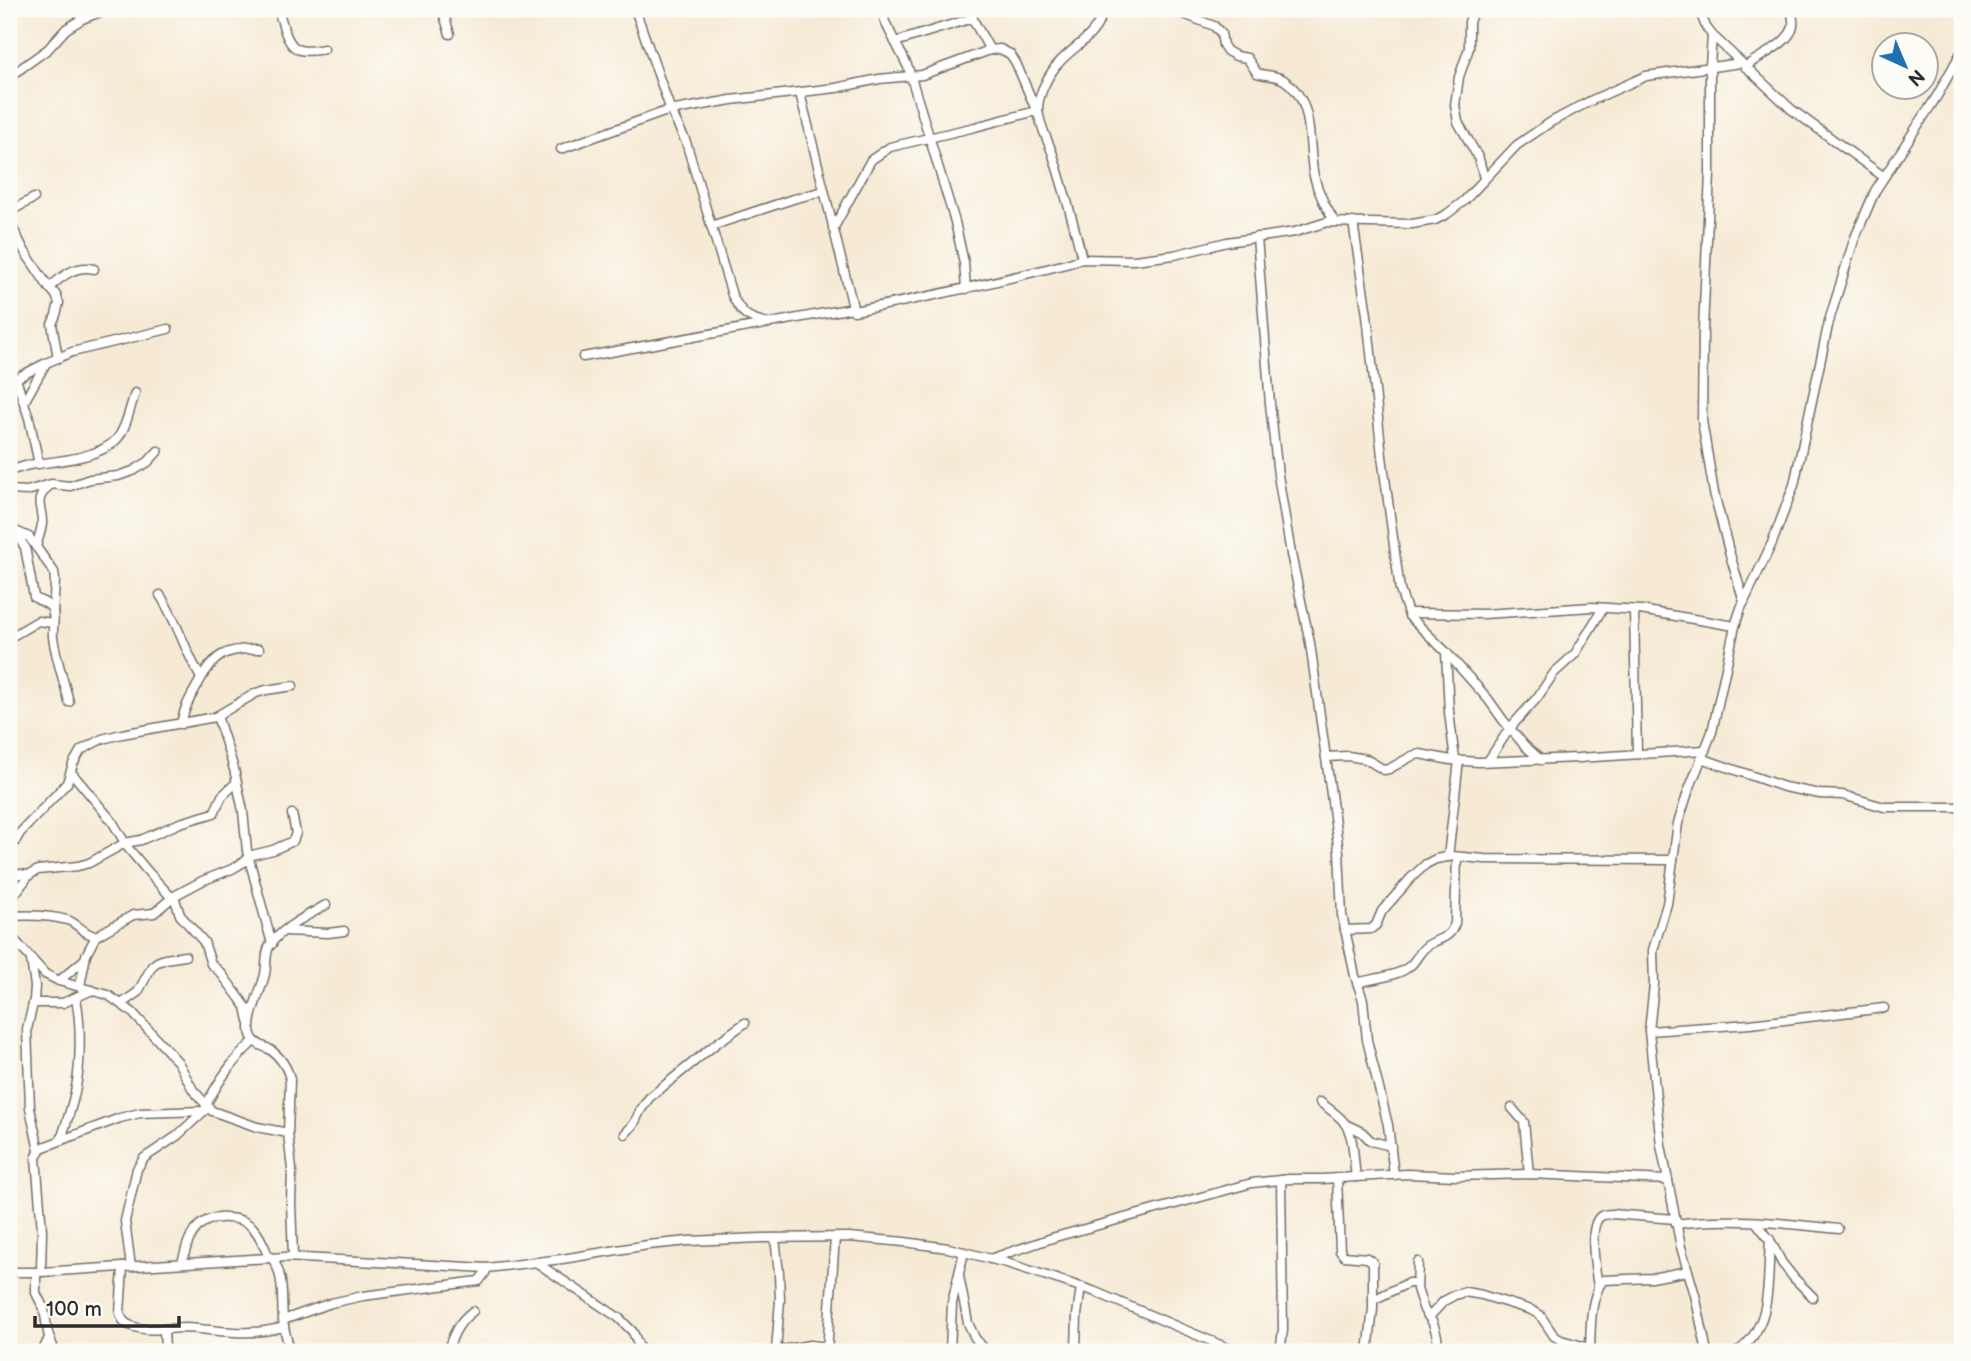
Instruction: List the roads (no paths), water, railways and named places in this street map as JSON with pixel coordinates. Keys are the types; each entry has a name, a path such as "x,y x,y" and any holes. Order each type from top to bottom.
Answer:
{"street":[{"path":"9,78 48,49 66,29 82,19 115,9"},
{"path":"278,9 288,39 296,49 324,49"},
{"path":"444,9 450,34"},
{"path":"635,9 671,111 686,142 738,308 746,316 768,323"},
{"path":"881,9 911,76 954,222 967,289"},
{"path":"967,9 990,50"},
{"path":"1037,114 1039,101 1053,70 1091,36 1103,9"},
{"path":"1171,9 1214,26 1221,33 1223,45 1230,53 1247,58 1257,73 1279,77 1300,98 1308,118 1315,180 1334,221"},
{"path":"1474,9 1469,22 1469,48 1459,77 1455,105 1458,122 1479,159 1484,178"},
{"path":"1699,9 1712,35 1791,109 1884,177"},
{"path":"583,357 967,289 1082,259 1134,260 1161,257 1227,242 1295,232 1334,221 1412,224 1435,220 1464,201 1517,145 1551,122 1646,76 1710,66 1743,65 1787,38 1794,26 1791,9"},
{"path":"895,41 973,18"},
{"path":"1712,35 1702,421 1714,493 1744,602"},
{"path":"561,149 671,111 731,100 836,89 879,79 935,72 990,50 1000,49 1010,54 1016,63 1037,114 1060,178 1082,259"},
{"path":"1707,1352 1661,1145 1650,1031 1654,984 1653,950 1667,904 1678,823 1712,732 1735,626 1794,485 1829,321 1854,240 1875,191 1937,96 1962,51"},
{"path":"800,93 853,308"},
{"path":"833,229 871,160 890,147 1037,114"},
{"path":"711,226 824,191"},
{"path":"9,212 34,198"},
{"path":"9,221 25,252 56,295 58,303 52,324 58,358"},
{"path":"1353,222 1367,315 1400,590 1409,613 1488,699 1525,746 1541,760"},
{"path":"1257,237 1278,475 1310,643 1339,852 1342,915 1363,1000 1367,1040 1388,1125 1394,1175"},
{"path":"49,288 75,270 89,267 94,269"},
{"path":"39,464 24,402 12,380 72,352 168,329"},
{"path":"24,402 46,363"},
{"path":"9,471 91,454 107,446 117,439 121,432 135,393"},
{"path":"9,489 27,491 51,484 70,486 90,479 118,476 133,471 158,451"},
{"path":"36,547 42,527 40,497 51,484"},
{"path":"11,527 29,537 54,572 55,647 69,702"},
{"path":"11,527 25,547 34,597 50,607 53,618"},
{"path":"160,595 173,616 190,660 201,678"},
{"path":"1409,613 1484,614 1603,608 1634,610 1735,626"},
{"path":"1489,761 1510,729 1554,673 1575,654 1603,608"},
{"path":"1634,610 1637,754"},
{"path":"9,638 38,621 53,618"},
{"path":"181,724 189,698 211,663 225,653 239,649 259,649"},
{"path":"1357,983 1403,970 1411,965 1424,948 1444,939 1452,932 1455,923 1453,857 1457,760 1449,712 1446,652"},
{"path":"9,852 20,833 66,783 81,750 102,739 217,716 256,693 293,686"},
{"path":"217,716 237,782 248,858 272,944"},
{"path":"1326,757 1366,759 1384,770 1420,754 1457,760 1489,761 1637,754 1703,754 1784,787 1812,793 1843,795 1884,807 1962,807"},
{"path":"71,772 112,821 125,843 149,873 173,897 180,915 204,942 211,964 246,1007 254,1041 276,1054 289,1072 288,1133 292,1170 293,1258"},
{"path":"9,873 29,875 50,868 89,863 125,843 141,840 180,823 214,813 222,796 237,782"},
{"path":"80,986 85,959 96,936 133,915 154,913 173,897 202,881 232,869 248,858 293,841 296,833 292,814"},
{"path":"1345,930 1375,927 1382,911 1418,871 1426,864 1453,857 1507,860 1672,860"},
{"path":"9,902 29,875"},
{"path":"250,1027 270,946 286,931 326,905"},
{"path":"9,916 63,919 71,921 91,936 96,936"},
{"path":"286,931 344,931"},
{"path":"9,934 45,974 59,981 108,995 132,1012 178,1062 206,1107 228,1118 288,1133"},
{"path":"121,1004 138,992 157,962 185,956"},
{"path":"59,981 85,959"},
{"path":"31,960 34,986 27,1029 30,1108 39,1151"},
{"path":"33,1003 63,1003 92,990"},
{"path":"237,995 257,1000"},
{"path":"61,1140 76,1088 76,998"},
{"path":"1650,1031 1750,1024 1884,1007"},
{"path":"625,1134 649,1098 745,1023"},
{"path":"254,1041 224,1072 206,1107 177,1136 144,1158 137,1169 125,1221 127,1267 120,1313 128,1325 164,1330 185,1328 249,1333 283,1323 331,1303 479,1280 487,1268"},
{"path":"1320,1102 1345,1124 1362,1132 1371,1142 1391,1146"},
{"path":"55,1352 49,1338 46,1314 36,1293 42,1230 36,1158 39,1151 46,1145 120,1118 140,1113 206,1107"},
{"path":"1512,1108 1524,1122 1527,1132 1530,1174"},
{"path":"1345,1124 1351,1138 1356,1177"},
{"path":"990,1259 1055,1237 1252,1183 1394,1175 1530,1174 1668,1180"},
{"path":"1338,1178 1340,1251 1344,1256 1372,1261 1373,1300 1368,1352"},
{"path":"1280,1352 1283,1330 1281,1180"},
{"path":"1598,1287 1594,1261 1595,1229 1602,1216 1612,1214 1676,1221 1786,1223 1838,1229"},
{"path":"181,1264 191,1237 197,1227 207,1220 234,1219 254,1228 278,1267 282,1281 283,1323 291,1352"},
{"path":"1756,1222 1794,1278 1814,1297"},
{"path":"9,1272 270,1258 487,1268 688,1241 835,1237 904,1242 990,1259 1081,1287 1237,1352"},
{"path":"775,1238 779,1273 774,1352 810,1345 827,1350 835,1237"},
{"path":"1737,1352 1754,1336 1762,1318 1768,1294 1770,1240"},
{"path":"950,1352 952,1303 964,1252"},
{"path":"1418,1262 1420,1303 1437,1336 1438,1352"},
{"path":"537,1263 619,1318 633,1332 641,1352"},
{"path":"1429,1317 1444,1301 1455,1295 1465,1292 1482,1295 1531,1310 1540,1315 1554,1336 1590,1350 1593,1305 1603,1280 1652,1278 1688,1271"},
{"path":"958,1273 968,1323 975,1338 987,1352"},
{"path":"1373,1300 1408,1283 1417,1283"},
{"path":"1076,1352 1081,1287"},
{"path":"447,1352 458,1325 473,1311"},
{"path":"163,1352 164,1330"},
{"path":"42,1352 49,1338"}]}
